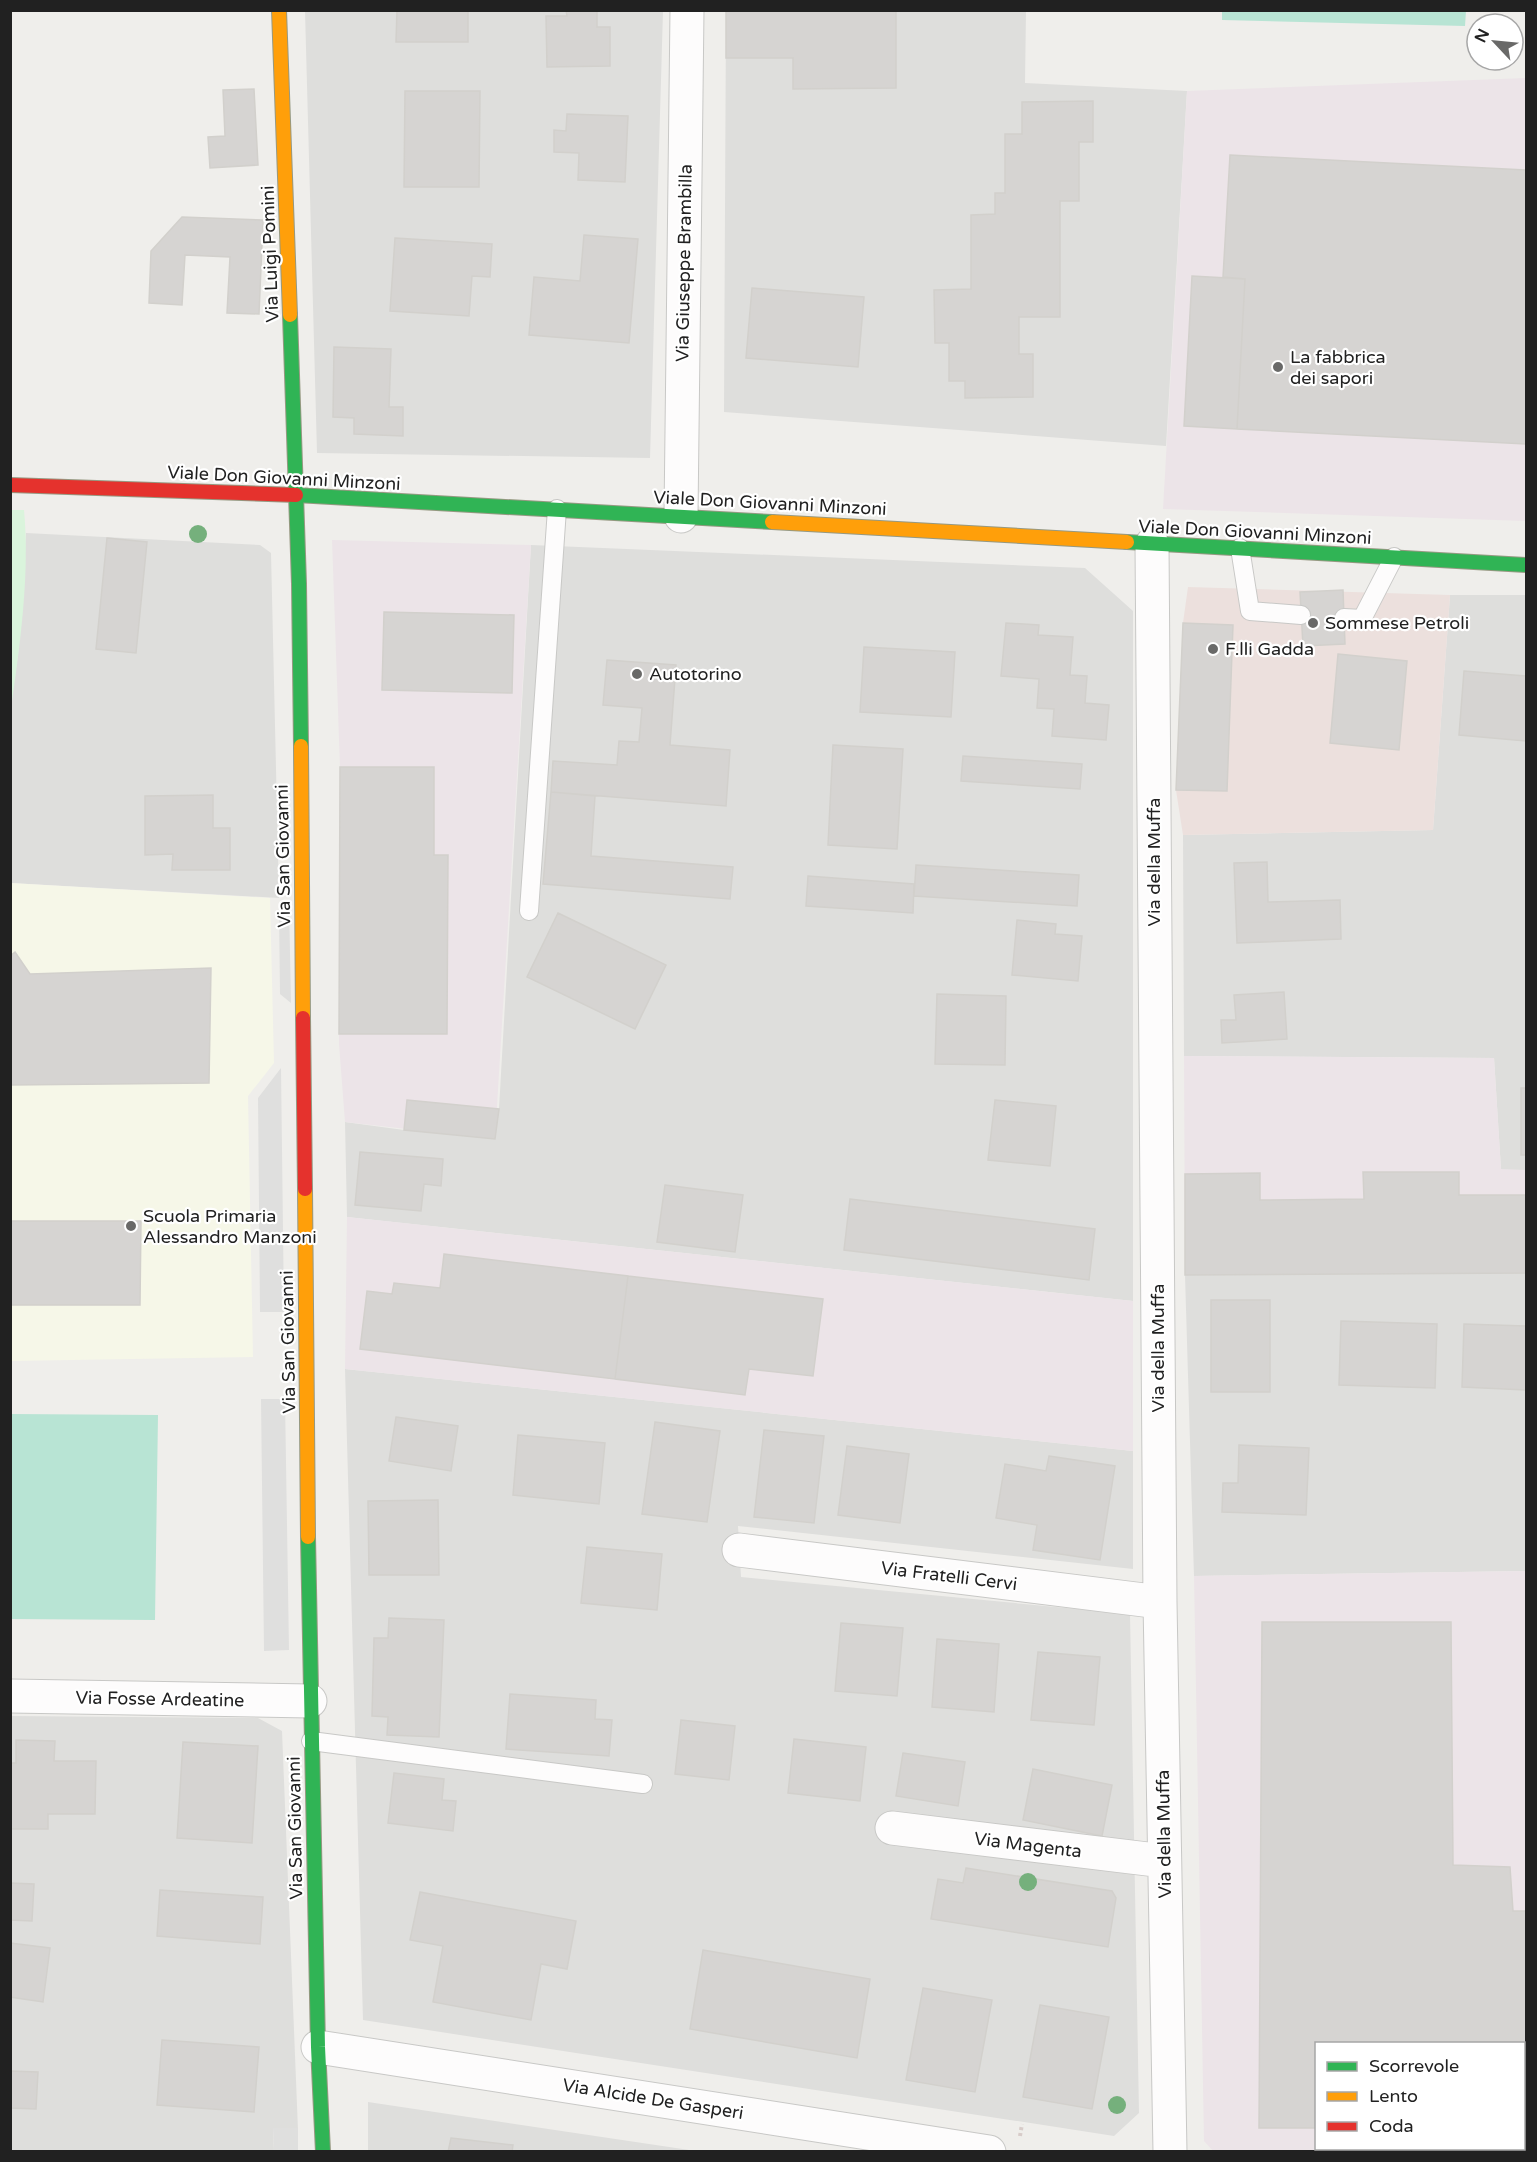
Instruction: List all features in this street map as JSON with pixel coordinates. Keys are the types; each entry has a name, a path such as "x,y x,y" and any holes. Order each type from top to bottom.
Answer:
{"street":[{"name":"Via Luigi Pomini","path":"279,10 296,496"},
{"name":"Via Giuseppe Brambilla","path":"681,516 687,10"},
{"name":"Viale Don Giovanni Minzoni","path":"10,485 557,509 1527,565"},
{"name":"Via San Giovanni","path":"296,496 310,1701 318,2047 323,2151"},
{"name":"Via della Muffa","path":"1152,544 1160,1602 1170,2151"},
{"name":"Via Fratelli Cervi","path":"739,1550 1160,1602"},
{"name":"Via Fosse Ardeatine","path":"10,1696 310,1701"},
{"name":"Via Magenta","path":"892,1828 1164,1861"},
{"name":"Via Alcide De Gasperi","path":"318,2047 989,2151"}],"lane":[{"path":"529,911 557,509"},
{"path":"1240,548 1250,611 1301,615"},
{"path":"1344,618 1362,619 1394,557"},
{"path":"311,1741 643,1784"}],"shaded area":[{"path":"305,11 663,11 650,458 317,453"},
{"path":"726,11 1026,11 1025,83 1187,91 1166,446 724,412"},
{"path":"1526,78 1526,521 1163,509 1187,91"},
{"path":"26,533 260,545 271,553 279,898 11,883 10,708 18,655"},
{"path":"332,540 531,545 495,1139 345,1122 339,1044 340,767"},
{"path":"531,545 1085,568 1133,611 1133,1301 347,1217 345,1122 404,1130 499,1109"},
{"path":"1188,587 1450,595 1433,830 1183,835 1176,790 1183,623"},
{"path":"1450,595 1526,595 1526,1170 1501,1170 1494,1058 1184,1056 1183,835 1433,830"},
{"name":"Scuola Primaria Alessandro Manzoni","path":"10,883 270,898 274,1063 248,1096 253,1357 11,1361"},
{"path":"289,904 291,1003 280,994 279,912"},
{"path":"1184,1056 1494,1058 1501,1169 1526,1170 1526,1273 1185,1275"},
{"path":"281,1068 284,1312 260,1312 258,1098"},
{"path":"347,1217 1133,1301 1133,1451 345,1369"},
{"path":"1526,1273 1526,1571 1194,1576 1185,1275"},
{"path":"345,1369 1133,1451 1133,1569 738,1526 741,1577 1130,1614 1139,2113 1114,2136 363,2020"},
{"path":"261,1399 285,1399 289,1650 264,1651"},
{"path":"1526,1571 1526,2151 1214,2152 1204,2141 1194,1576"},
{"path":"11,1716 258,1718 282,1731 298,2130 273,2128 274,2151 11,2152"},
{"path":"368,2102 696,2151 368,2152"},
{"path":"273,2128 298,2128 298,2151 274,2151"}],"green space":[{"path":"1222,11 1466,11 1465,26 1222,20"},
{"path":"11,510 24,510 26,559 21,634 11,708"},
{"path":"11,1414 158,1415 155,1620 11,1619"}],"building":[{"path":"397,10 468,10 468,42 396,42"},
{"path":"566,10 597,10 597,27 610,27 610,66 547,67 546,16 567,16"},
{"path":"726,10 896,10 896,88 793,89 793,58 726,58"},
{"path":"254,89 258,165 210,168 208,137 225,136 223,90"},
{"path":"405,91 480,91 479,187 404,187"},
{"path":"1093,101 1093,142 1079,142 1079,201 1060,201 1060,317 1019,317 1019,354 1033,354 1033,397 965,398 965,381 949,381 949,343 935,343 934,290 971,289 971,215 995,214 995,193 1005,193 1005,134 1022,134 1022,102"},
{"path":"567,114 628,116 625,182 578,180 579,153 554,152 554,130 566,131"},
{"path":"1230,155 1526,170 1526,444 1237,429 1245,279 1223,277"},
{"path":"182,217 263,220 259,314 227,313 230,257 185,255 182,305 149,303 151,251"},
{"path":"584,235 638,239 629,343 529,335 534,277 580,281"},
{"path":"395,238 492,244 490,277 472,276 469,316 390,311"},
{"path":"1192,276 1245,279 1237,429 1184,426"},
{"path":"752,288 864,297 858,367 746,358"},
{"path":"334,347 391,349 389,407 403,407 403,436 354,434 354,418 333,417"},
{"path":"107,538 147,542 136,653 96,649"},
{"path":"1343,590 1345,644 1303,646 1300,592"},
{"path":"384,612 514,615 512,693 382,690"},
{"path":"1006,623 1039,625 1038,635 1073,637 1070,675 1087,676 1085,703 1109,705 1106,740 1052,736 1054,709 1037,708 1039,679 1001,676"},
{"path":"1183,623 1233,625 1227,791 1176,790"},
{"path":"864,647 955,652 951,717 860,712"},
{"path":"1338,654 1407,661 1399,750 1330,743"},
{"path":"607,660 676,665 670,745 730,750 726,806 551,792 553,761 617,765 619,741 639,742 642,708 603,705"},
{"path":"1464,671 1526,676 1526,741 1459,735"},
{"path":"833,745 903,749 897,849 828,845"},
{"path":"963,756 1082,764 1080,789 961,781"},
{"path":"340,767 434,767 434,855 448,855 447,1034 339,1034"},
{"path":"551,792 595,796 591,856 733,867 730,899 543,884"},
{"path":"213,795 213,828 230,828 230,870 172,870 173,854 145,855 145,796"},
{"path":"1267,862 1268,902 1340,900 1341,939 1237,943 1234,863"},
{"path":"916,865 1079,875 1077,906 914,896"},
{"path":"808,876 914,884 913,913 806,906"},
{"path":"558,913 666,965 635,1029 527,977"},
{"path":"1017,920 1056,924 1055,934 1082,936 1078,981 1012,975"},
{"path":"15,952 30,974 211,968 209,1083 10,1085 10,956"},
{"path":"1284,992 1287,1039 1222,1043 1221,1020 1236,1020 1234,995"},
{"path":"937,994 1006,996 1005,1065 935,1064"},
{"path":"1521,1088 1526,1088 1526,1155 1521,1155"},
{"path":"407,1100 499,1109 495,1139 404,1130"},
{"path":"995,1100 1056,1106 1050,1166 988,1160"},
{"path":"360,1152 443,1159 441,1186 424,1184 421,1211 355,1205"},
{"path":"1363,1172 1459,1172 1459,1195 1526,1195 1526,1273 1185,1275 1185,1174 1260,1173 1260,1200 1364,1199"},
{"path":"665,1185 743,1195 735,1252 657,1242"},
{"path":"850,1199 1095,1229 1089,1280 844,1250"},
{"path":"10,1221 141,1221 140,1305 10,1305"},
{"path":"444,1254 628,1276 615,1379 360,1349 367,1291 392,1294 394,1283 440,1288"},
{"path":"628,1276 823,1299 813,1376 749,1369 745,1395 615,1379"},
{"path":"1211,1300 1270,1300 1270,1392 1211,1392"},
{"path":"1341,1321 1437,1324 1435,1388 1339,1385"},
{"path":"1464,1324 1526,1326 1526,1390 1462,1387"},
{"path":"396,1417 458,1426 451,1471 389,1461"},
{"path":"655,1422 720,1431 707,1522 642,1514"},
{"path":"764,1430 824,1436 814,1523 754,1517"},
{"path":"518,1435 605,1443 599,1504 513,1495"},
{"path":"1239,1445 1309,1448 1306,1515 1222,1512 1223,1483 1238,1483"},
{"path":"847,1446 909,1454 900,1523 838,1515"},
{"path":"1049,1456 1115,1466 1100,1560 1033,1550 1037,1525 996,1518 1005,1464 1046,1471"},
{"path":"438,1500 439,1575 369,1575 368,1501"},
{"path":"587,1547 662,1554 657,1610 581,1603"},
{"path":"389,1618 444,1620 439,1737 387,1735 388,1717 372,1716 374,1638 388,1638"},
{"path":"1262,1622 1451,1622 1453,1865 1510,1867 1513,1911 1526,1911 1526,2130 1525,2042 1315,2042 1315,2128 1259,2128"},
{"path":"841,1623 903,1628 897,1696 835,1691"},
{"path":"937,1639 999,1644 994,1712 932,1707"},
{"path":"1038,1652 1100,1657 1094,1725 1031,1720"},
{"path":"510,1694 596,1700 595,1719 612,1720 609,1756 506,1749"},
{"path":"681,1720 735,1726 729,1780 675,1774"},
{"path":"794,1739 866,1747 860,1801 788,1793"},
{"path":"16,1740 55,1741 54,1761 96,1761 95,1814 48,1814 48,1829 10,1829 10,1763 16,1763"},
{"path":"183,1742 258,1746 252,1843 177,1838"},
{"path":"903,1753 965,1762 958,1806 896,1796"},
{"path":"1033,1769 1112,1785 1102,1836 1023,1820"},
{"path":"394,1773 444,1779 442,1800 456,1801 453,1831 388,1823"},
{"path":"966,1868 1112,1891 1116,1898 1108,1947 931,1919 938,1879 963,1883"},
{"path":"10,1883 34,1884 32,1921 10,1920"},
{"path":"160,1890 263,1897 260,1944 157,1936"},
{"path":"420,1892 576,1921 567,1969 541,1964 531,2020 433,2002 443,1946 410,1940"},
{"path":"10,1943 50,1948 43,2002 10,1997"},
{"path":"703,1950 870,1979 857,2058 690,2029"},
{"path":"923,1988 992,2000 975,2092 906,2080"},
{"path":"1040,2005 1109,2017 1092,2109 1023,2097"},
{"path":"162,2040 259,2047 254,2112 157,2105"},
{"path":"10,2071 38,2072 36,2109 10,2108"},
{"path":"451,2138 513,2145 512,2152 448,2152"}],"traffic: fast":[{"path":"290,315 299,584 301,746"},
{"path":"296,495 772,522"},
{"path":"1127,542 1526,565"},
{"path":"308,1537 318,2047 323,2152"}],"traffic: slow":[{"path":"279,10 290,315"},
{"path":"772,522 1127,542"},
{"path":"301,746 303,1018"},
{"path":"305,1189 308,1537"}],"traffic: jam":[{"path":"10,485 296,495"},
{"path":"303,1018 305,1189"}],"place":[{"name":"La fabbrica dei sapori","path":"1278,367"},
{"name":"Sommese Petroli","path":"1313,623"},
{"name":"F.lli Gadda","path":"1213,649"},
{"name":"Autotorino","path":"637,674"},
{"name":"Scuola Primaria Alessandro Manzoni","path":"131,1226"}]}
